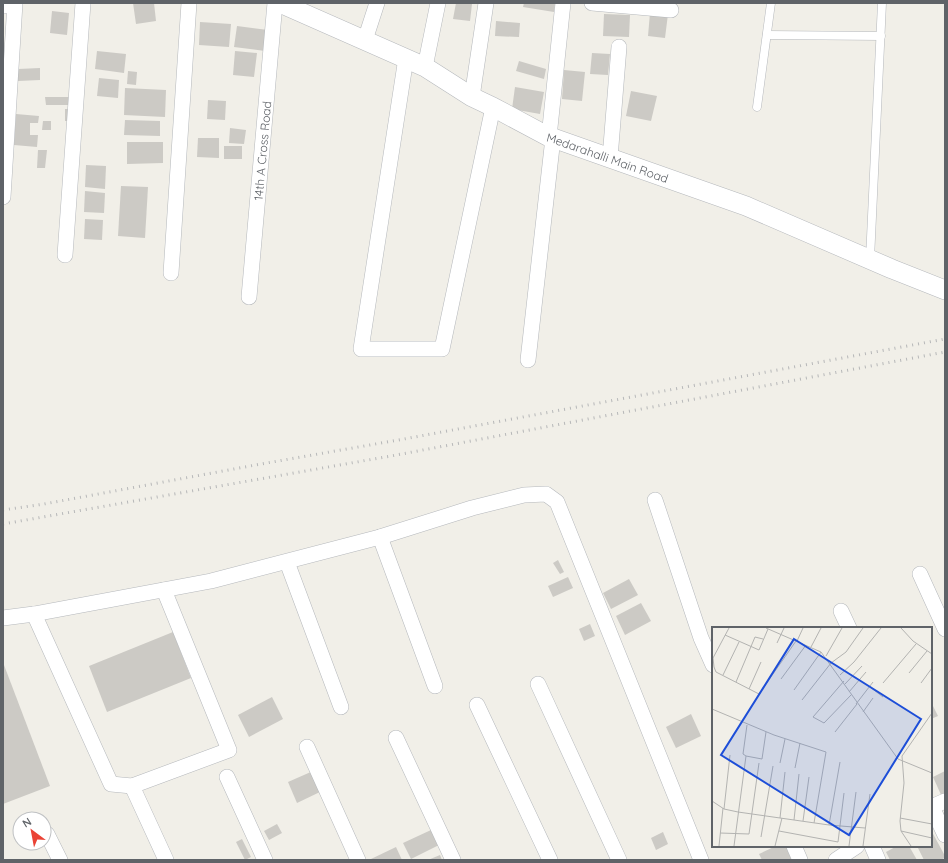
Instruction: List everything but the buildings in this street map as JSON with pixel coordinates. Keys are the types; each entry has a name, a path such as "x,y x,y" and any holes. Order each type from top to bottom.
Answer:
{"street":[{"path":"3,4 11,3"},
{"path":"3,197 15,3"},
{"path":"65,255 83,3"},
{"path":"171,273 189,3"},
{"name":"14th A Cross Road","path":"248,297 275,3"},
{"name":"Medarahalli Main Road","path":"280,3 406,58 424,67 472,97 551,138 746,206 870,260 945,290"},
{"path":"365,40 377,3"},
{"path":"424,67 438,3"},
{"path":"472,97 486,3"},
{"path":"528,360 551,138 563,3"},
{"path":"592,3 671,10"},
{"path":"610,158 619,47"},
{"path":"406,58 361,349 442,349 493,107"},
{"path":"3,618 34,614 211,581 380,537 472,508 524,495 546,494 557,502 701,860"},
{"path":"655,500 701,638 712,663"},
{"path":"380,537 435,686"},
{"path":"287,562 341,707"},
{"path":"920,574 945,629"},
{"path":"34,614 111,784 132,786 229,750 164,590"},
{"path":"840,611 848,627"},
{"path":"538,684 619,860"},
{"path":"477,705 550,860"},
{"path":"396,738 453,860"},
{"path":"308,747 358,860"},
{"path":"227,777 265,860"},
{"path":"132,786 166,860"},
{"path":"935,805 945,835"},
{"path":"52,844 60,860"},
{"path":"794,847 800,860"},
{"path":"836,860 856,847"},
{"path":"872,847 878,860"}],"lane":[{"path":"757,107 771,3"},
{"path":"870,260 882,3"},
{"path":"767,35 881,36"}],"railway":[{"path":"3,510 44,504 404,439 945,339"},
{"path":"3,524 391,456 945,352"}]}
